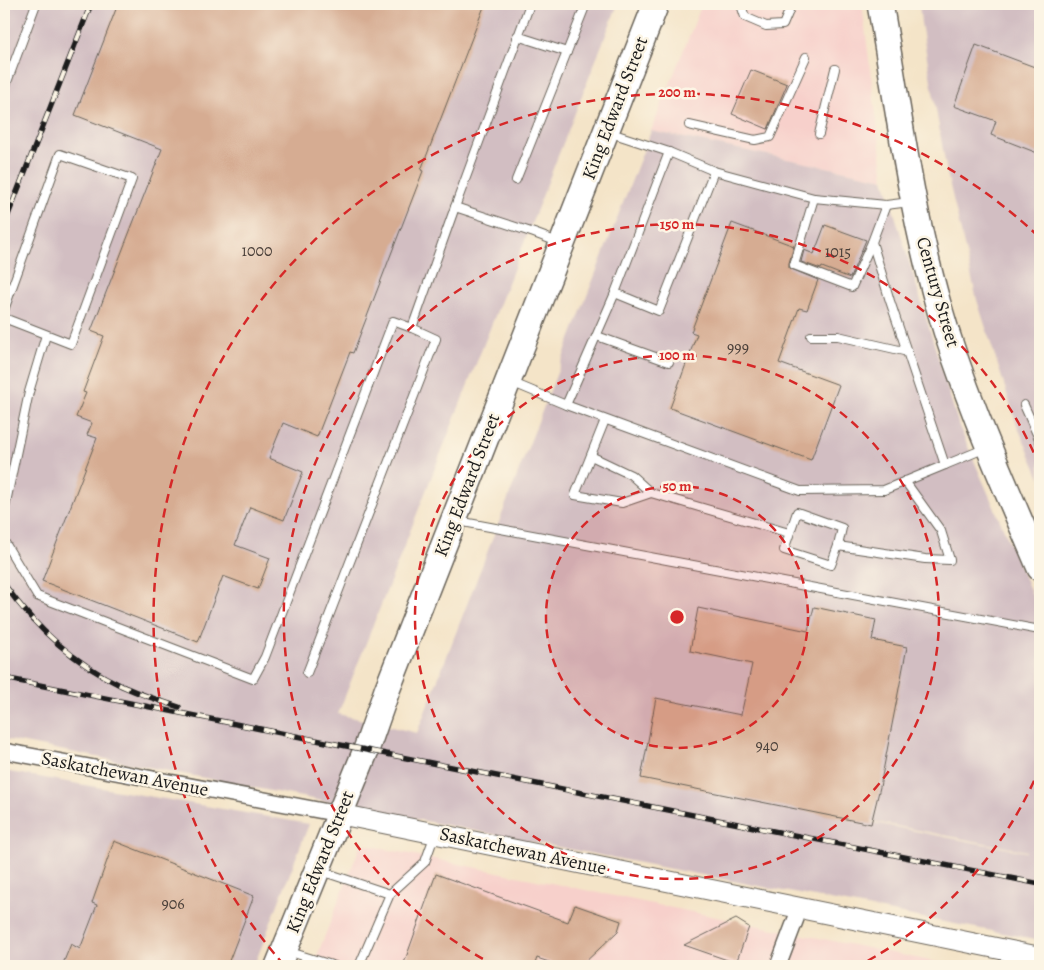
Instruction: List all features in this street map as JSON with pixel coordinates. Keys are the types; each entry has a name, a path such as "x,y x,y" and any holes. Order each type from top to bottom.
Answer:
{"main road":[{"name":"King Edward Street","path":"282,958 366,750 387,690 453,520 656,4"},
{"name":"Century Street","path":"880,4 914,202 939,305 989,447 1040,568"}],"street":[{"name":"Saskatchewan Avenue","path":"4,751 339,814 1040,957"},
{"path":"778,966 800,908"}],"lane":[{"path":"4,90 36,4"},
{"path":"412,328 454,208 530,4"},
{"path":"516,180 586,4"},
{"path":"743,4 742,8 746,17 766,26 783,25 792,4"},
{"path":"517,36 567,52"},
{"path":"689,125 755,140 770,137 806,57"},
{"path":"819,134 835,69"},
{"path":"606,132 670,152 714,171 814,198 886,205 914,202"},
{"path":"566,405 615,293 670,152"},
{"path":"4,310 60,154 132,178 71,344 4,318"},
{"path":"615,293 659,310 714,171"},
{"path":"814,198 794,265 852,287 886,205"},
{"path":"454,208 534,232 562,244"},
{"path":"872,242 945,464"},
{"path":"4,541 37,596 253,679 265,657 393,321 412,328 436,339 307,673"},
{"path":"4,512 29,392 46,335"},
{"path":"597,336 669,362"},
{"path":"810,336 838,336 908,352"},
{"path":"508,381 566,405 800,491 884,490 989,447"},
{"path":"1024,405 1040,441"},
{"path":"606,420 575,495 622,503 651,493"},
{"path":"591,456 631,474 651,493 790,534"},
{"path":"838,546 925,560 950,560 941,531 905,481"},
{"path":"797,512 842,528 831,565 784,550 790,534 797,512"},
{"path":"453,520 1040,630"},
{"path":"359,966 390,894 425,862 436,834"},
{"path":"317,869 390,894"},
{"path":"282,958 335,966"}],"shaded area":[{"path":"4,4 618,4 338,714 417,733 651,131 884,179 959,426 1040,613 1040,940 923,918 4,739","holes":["706,789 1026,851 940,836"]},
{"path":"702,4 862,4 884,179 651,131"},
{"path":"919,4 1040,4 1040,478 1017,425 977,300 947,173"},
{"path":"4,771 309,824 254,966 4,966"},
{"path":"361,844 955,966 313,966"}],"building":[{"path":"118,4 485,4 353,353 350,352 317,437 283,423 269,458 303,472 284,520 250,507 235,545 270,558 258,589 223,576 198,642 42,581 97,438 87,435 92,423 76,417 86,393 83,392 104,336 91,331 162,149 75,115"},
{"path":"976,45 1040,69 1040,154 991,135 996,121 954,106"},
{"path":"751,70 787,84 768,129 732,114"},
{"path":"732,223 794,246 789,268 818,280 807,310 799,308 779,363 839,385 811,460 670,408 697,334 691,332"},
{"path":"825,225 866,240 850,278 822,267 821,269 801,262 804,250 814,254"},
{"path":"814,607 876,620 872,640 907,647 871,824 641,778 656,698 741,715 752,664 690,651 698,608 808,631"},
{"path":"114,841 254,896 227,966 62,966 71,944 80,949 97,905 92,903"},
{"path":"436,874 568,922 575,905 621,921 618,931 581,966 561,966 537,958 534,966 403,966"},
{"path":"736,919 749,927 736,963 684,945"}],"railway":[{"path":"4,225 91,4"},
{"path":"4,584 42,629 71,655 104,677 122,686 179,707"},
{"path":"4,678 1040,884"}]}
